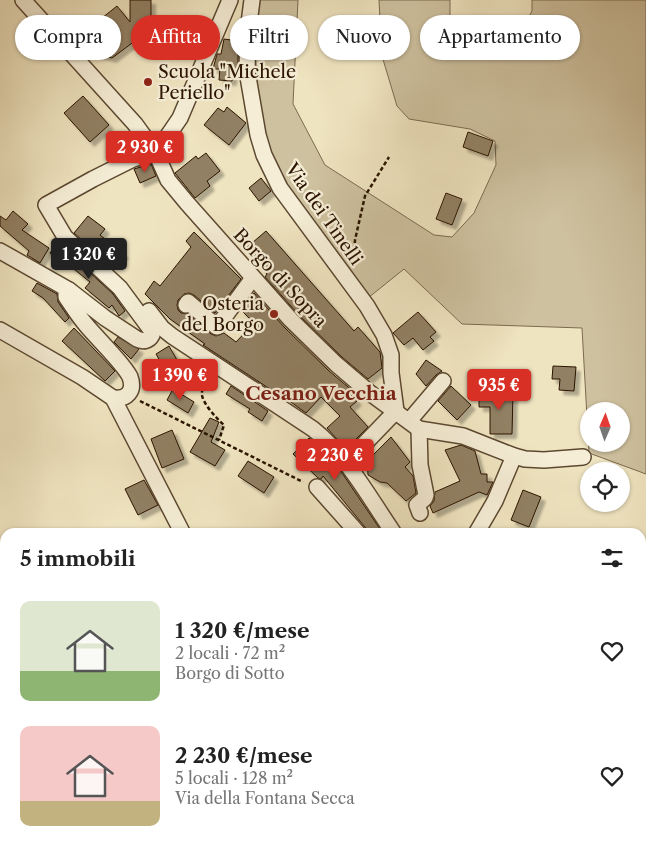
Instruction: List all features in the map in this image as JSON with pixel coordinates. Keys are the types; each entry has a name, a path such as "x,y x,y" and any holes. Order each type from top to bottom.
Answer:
{"street":[{"name":"Borgo di Sopra","path":"23,0 135,124 156,153 172,186 291,320 336,364 370,393 414,425"},
{"path":"0,250 69,290 137,339 146,340 150,337 152,330 120,288 65,237 46,205 93,178 133,159 156,153 170,136 180,118 230,0"},
{"name":"Via dei Tinelli","path":"252,0 248,32 247,71 258,135 264,155 280,188 367,306 388,344 396,411"},
{"path":"186,305 188,302 217,327 253,278"},
{"path":"120,288 130,287 169,326 330,442 390,528"},
{"path":"69,290 66,293 66,297 86,325 129,374 131,386 120,397"},
{"path":"0,330 86,380 120,397 180,528"},
{"path":"420,514 417,505 425,498 426,492 414,425 443,381"},
{"path":"346,463 396,411"},
{"path":"414,425 463,436 514,456 544,460 583,457"},
{"path":"479,528 495,501 514,456"},
{"path":"318,487 354,528"}],"path":[{"path":"340,270 354,259 355,240 365,196 388,157"},
{"path":"215,371 202,389 202,397 216,418 224,425 219,440"},
{"path":"120,397 219,440 313,487 318,487"}],"shaded area":[{"path":"258,0 298,0 297,15 256,15"},
{"path":"379,0 450,0 450,15 420,15 420,60 580,60 580,15 530,15 532,0 646,0 646,474 630,468 630,462 613,462 589,453 630,452 630,402 586,402 582,328 462,324 404,269 368,298 293,198 273,164 258,107 255,60 295,60 293,104 325,165 434,235 452,237 474,213 496,165 495,141 470,129 409,119 397,106 383,60 410,60 410,15 380,15"}],"building":[{"path":"130,0 151,0 151,15 131,15 131,44 121,51 121,15 106,15 117,6 130,22"},
{"path":"224,39 230,40 230,60 238,60 238,71 233,70 232,81 219,80 220,69 213,69 215,60 220,60"},
{"path":"83,96 109,125 90,142 64,113"},
{"path":"227,107 246,123 229,145 204,125 218,108 224,112"},
{"path":"468,132 493,141 488,156 463,147"},
{"path":"206,153 220,171 207,181 210,186 195,198 175,173 196,156 198,159"},
{"path":"151,164 156,176 140,183 134,169"},
{"path":"261,178 271,191 259,201 249,188"},
{"path":"446,193 462,199 452,225 436,219"},
{"path":"13,211 28,224 22,230 49,248 40,263 27,255 29,251 0,226 0,216 6,220"},
{"path":"88,216 105,229 100,235 124,254 115,264 100,249 95,252 74,233"},
{"path":"266,231 354,331 358,327 380,352 382,368 368,379 342,357 298,314 265,277 267,274 245,249"},
{"path":"194,232 241,279 215,313 189,293 184,294 178,300 178,310 181,313 188,314 211,334 216,336 224,333 236,342 254,323 241,310 254,293 284,327 329,371 354,392 351,395 357,401 350,407 368,427 346,449 327,428 340,416 321,397 306,413 280,394 203,345 205,344 170,319 145,294 154,281 160,286 191,247 186,241"},
{"path":"58,243 113,294 125,311 119,316 112,305 109,308 85,288 90,282 64,261 63,263 50,253"},
{"path":"37,283 57,294 58,302 69,318 65,322 43,298 32,291"},
{"path":"418,312 436,332 430,337 434,341 423,350 413,338 404,345 393,333"},
{"path":"74,328 115,371 105,381 62,341"},
{"path":"118,337 139,349 131,359 114,342"},
{"path":"169,346 177,360 164,368 156,354"},
{"path":"192,360 211,373 208,378 189,364"},
{"path":"426,360 442,371 426,386 416,374"},
{"path":"553,366 576,367 574,391 559,390 560,379 552,379"},
{"path":"231,386 268,411 262,421 248,412 250,409 226,394"},
{"path":"451,386 471,405 457,420 438,401"},
{"path":"173,389 194,402 188,413 167,400"},
{"path":"479,392 513,392 512,434 490,434 490,407 479,407"},
{"path":"210,418 219,422 211,442 225,450 215,466 190,452"},
{"path":"172,430 184,459 162,468 151,439"},
{"path":"391,437 410,462 405,467 413,476 416,493 406,501 387,483 380,482 368,475 367,461"},
{"path":"309,438 340,470 379,528 366,528 323,476 321,479 318,478 293,454"},
{"path":"461,445 475,451 481,474 487,474 487,482 493,482 487,495 479,492 433,513 430,506 434,501 435,492 460,481 445,450"},
{"path":"248,461 274,477 264,493 238,476"},
{"path":"144,480 158,505 138,515 125,489"},
{"path":"523,490 541,497 529,527 511,520"}],"place":[{"name":"Scuola \"Michele Periello\"","path":"148,82"},
{"name":"Osteria del Borgo","path":"274,314"}],"district":[{"name":"Cesano Vecchia","path":"321,393"}]}
